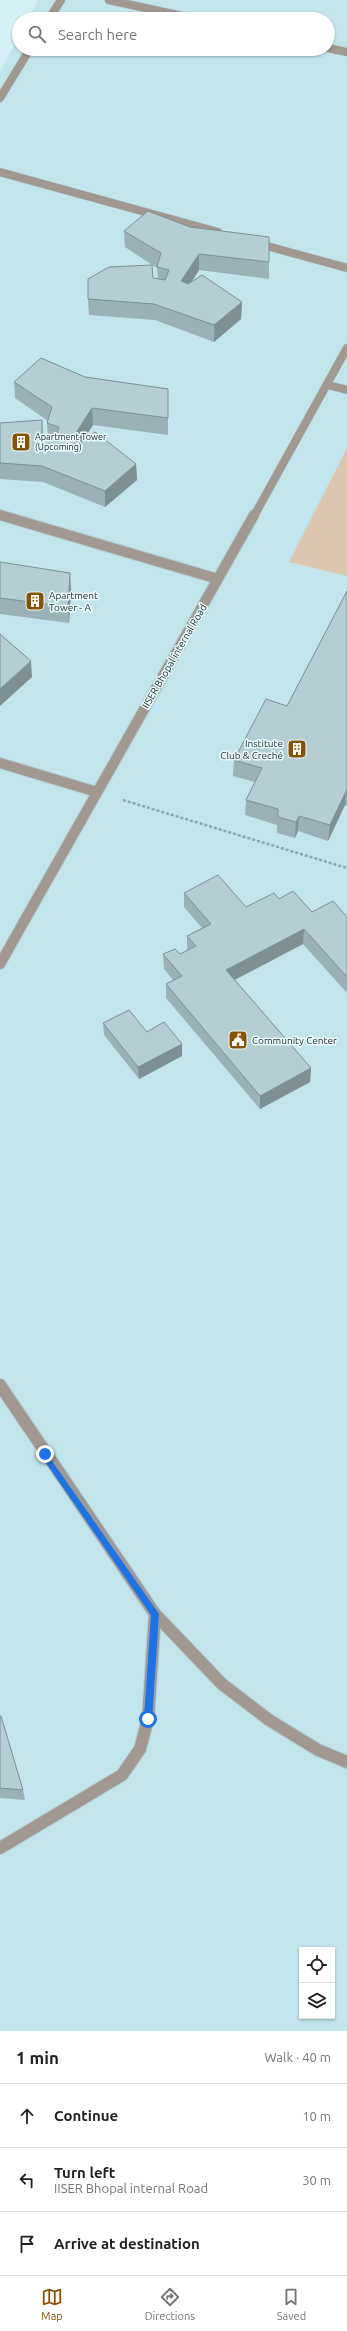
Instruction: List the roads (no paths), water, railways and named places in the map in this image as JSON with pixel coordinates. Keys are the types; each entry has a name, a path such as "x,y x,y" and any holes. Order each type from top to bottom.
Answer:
{"lane":[{"path":"53,12 60,0"},
{"path":"109,0 164,12"},
{"path":"335,49 347,52"},
{"path":"0,98 26,56"},
{"path":"0,172 226,234"},
{"path":"249,241 347,268"},
{"name":"IISER Bhopal internal Road","path":"0,964 328,385 347,348"},
{"path":"328,385 347,390"},
{"path":"0,515 218,579"},
{"path":"0,763 97,792"},
{"path":"0,1385 155,1614 222,1684 269,1720 318,1750 347,1762"},
{"path":"0,1848 122,1775 140,1749 148,1719 155,1614"}],"place":[{"name":"Apartment Tower (Upcoming)","path":"21,442"},
{"name":"Apartment Tower - A","path":"35,601"},
{"name":"Institute Club & Creché","path":"297,749"},
{"name":"Community Center","path":"238,1040"}]}
